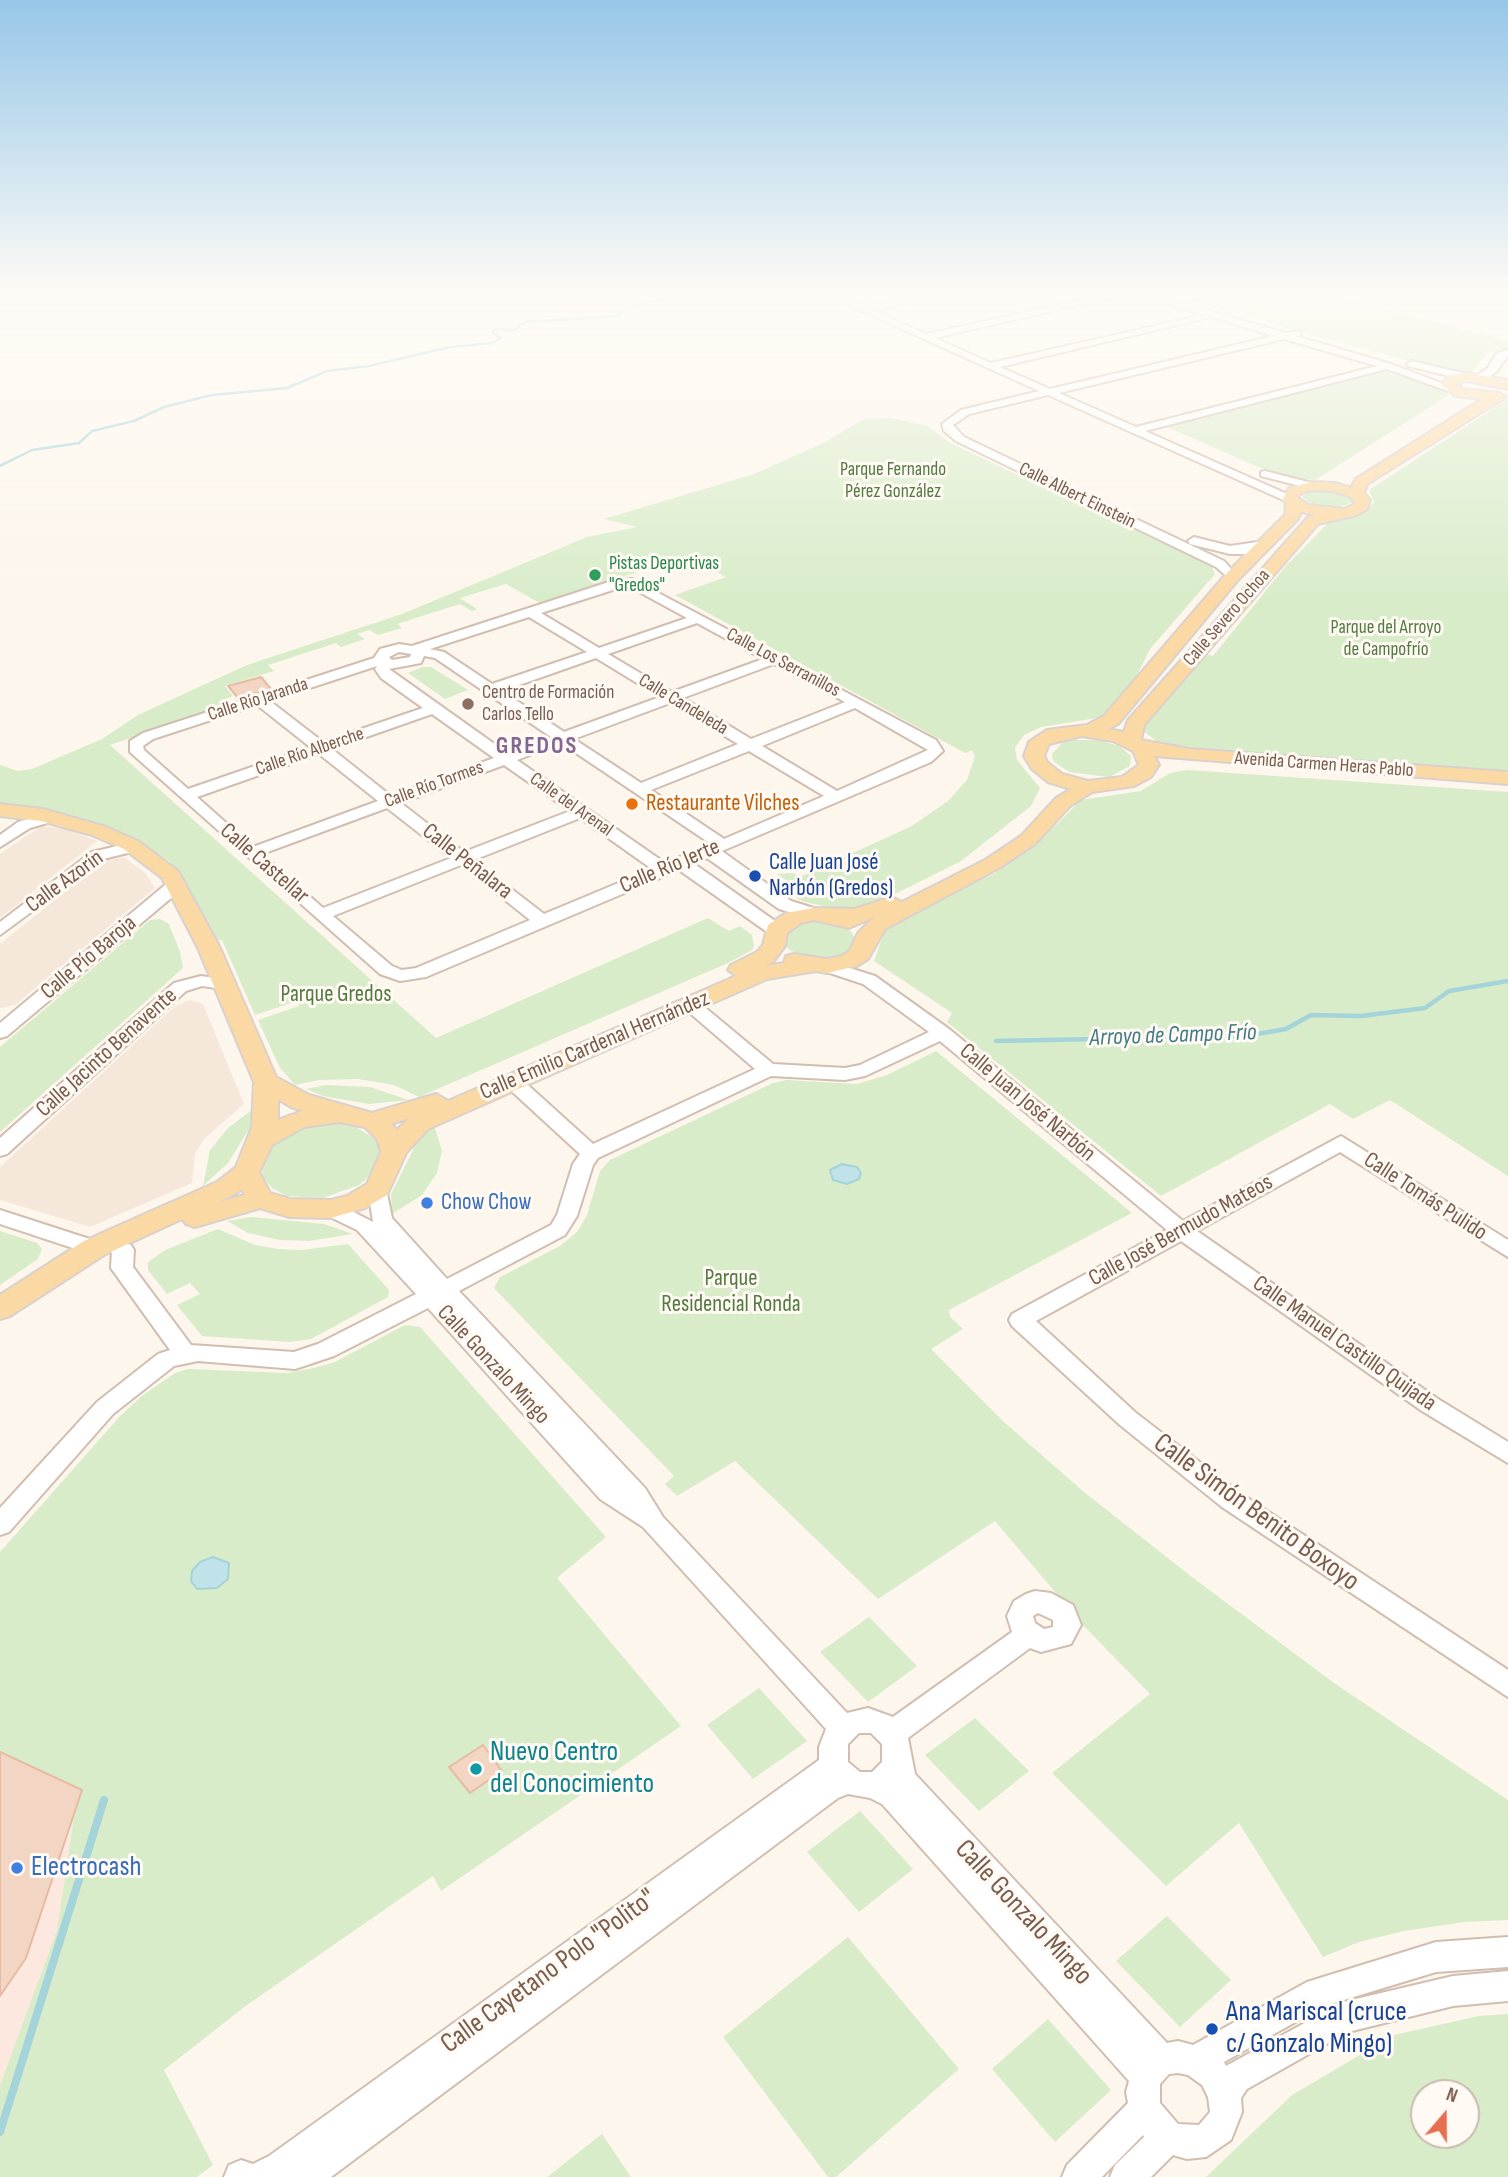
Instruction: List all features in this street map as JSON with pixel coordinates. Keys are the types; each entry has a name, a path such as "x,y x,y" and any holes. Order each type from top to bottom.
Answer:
{"main road":[{"path":"1319,486 1356,494 1363,500 1362,506 1340,513 1318,512 1292,501 1294,491 1345,478 1461,400"},
{"path":"1356,494 1361,482 1487,400"},
{"name":"Calle Severo Ochoa","path":"1092,730 1114,717 1233,577 1293,516 1292,501"},
{"name":"Calle Severo Ochoa","path":"1140,751 1135,724 1313,520 1340,513"},
{"path":"1092,730 1140,751 1144,773 1126,782 1087,787 1055,778 1039,765 1034,756 1036,746 1054,734 1092,730"},
{"name":"Avenida Carmen Heras Pablo","path":"1140,751 1508,778"},
{"name":"Avenida Carmen Heras Pablo","path":"1140,751 1177,762 1508,785"},
{"path":"824,915 856,916 879,909 978,858 1028,819 1048,797 1055,778"},
{"path":"863,946 877,924 992,864 1028,840 1063,802 1087,787"},
{"path":"0,810 52,817 99,831 157,861 177,884 266,1082 265,1127 262,1140 246,1172 198,1203 94,1248 0,1309"},
{"path":"824,915 852,922 863,946"},
{"name":"Calle Emilio Cardenal Hernández","path":"373,1121 425,1107 709,984 759,960 794,918 824,915"},
{"path":"775,938 788,959 818,966"},
{"name":"Calle Emilio Cardenal Hernández","path":"394,1152 405,1136 419,1123 762,974 849,961 863,946"},
{"path":"0,1328 32,1304 123,1250 202,1214 260,1199 289,1208 331,1209 356,1202 378,1189 394,1152 388,1136 373,1121 339,1114 300,1101 266,1082"},
{"path":"262,1140 295,1121 318,1115 339,1114"},
{"path":"246,1172 260,1199"}],"street":[{"name":"Calle Albert Einstein","path":"1029,400 957,415 947,424 948,429 960,439 1220,564 1233,577"},
{"name":"Calle Albert Einstein","path":"1037,400 974,417 963,425 975,435 1202,544 1230,550 1247,550 1264,545"},
{"path":"1081,400 1139,425 1292,501"},
{"path":"1081,400 1139,425 1202,446"},
{"path":"1139,425 1232,400"},
{"path":"1139,425 1239,400"},
{"path":"1250,467 1275,478 1319,486"},
{"name":"Calle Los Serranillos","path":"530,612 626,582 931,743 936,751"},
{"path":"416,651 530,612"},
{"name":"Calle Candeleda","path":"530,612 836,797"},
{"path":"490,690 698,618"},
{"path":"416,651 439,655 639,789 718,847 715,857 785,905 824,915"},
{"name":"Calle Río Jaranda","path":"135,744 148,736 384,662 410,663 419,657 416,651"},
{"name":"Calle Río Tormes","path":"251,853 775,659"},
{"name":"Calle del Arenal","path":"384,662 386,675 433,709 581,812 671,867"},
{"name":"Calle Peñalara","path":"259,700 542,921"},
{"path":"639,789 856,703"},
{"name":"Calle Río Alberche","path":"186,795 433,709"},
{"name":"Calle Castellar","path":"135,744 137,752 321,915 386,970 400,976"},
{"name":"Calle Río Jerte","path":"400,976 420,972 671,867 926,759 936,751"},
{"path":"321,915 581,812"},
{"path":"0,842 23,825 52,817"},
{"name":"Calle Azorín","path":"0,930 98,855 134,847"},
{"path":"671,867 691,868 775,938"},
{"name":"Calle Pío Baroja","path":"4,1025 177,884"},
{"path":"863,946 869,980"},
{"name":"Calle Juan José Narbón","path":"818,966 869,980 942,1033 1182,1231"},
{"name":"Calle Jacinto Benavente","path":"0,1149 180,987 201,981 224,984"},
{"path":"690,1004 768,1070"},
{"path":"0,1525 105,1408 166,1360 185,1353 295,1361 326,1350 558,1230 567,1216 583,1164 591,1153 768,1070 845,1074 865,1070 942,1033"},
{"path":"513,1082 591,1153"},
{"name":"Calle José Bermudo Mateos","path":"1020,1320 1342,1143"},
{"name":"Calle Tomás Pulido","path":"1342,1143 1508,1250"},
{"name":"Calle Gonzalo Mingo","path":"378,1189 382,1219 437,1293 609,1492 654,1524 843,1728"},
{"name":"Calle Gonzalo Mingo","path":"331,1209 364,1225 437,1293"},
{"path":"0,1217 94,1248"},
{"name":"Calle Manuel Castillo Quijada","path":"1182,1231 1430,1405 1508,1454"},
{"path":"123,1250 122,1268 185,1353"},
{"name":"Calle Simón Benito Boxoyo","path":"1020,1320 1128,1419 1231,1500 1508,1685"},
{"path":"896,1746 873,1723 852,1724 843,1728 832,1745 852,1777 890,1776 896,1746 1028,1635"},
{"name":"Calle Gonzalo Mingo","path":"896,1746 901,1778 918,1801 1154,2068"},
{"name":"Calle Gonzalo Mingo","path":"852,1777 892,1795 1154,2068"},
{"name":"Calle Cayetano Polo \"Polito\"","path":"262,2177 281,2168 852,1777"},
{"name":"Calle Cayetano Polo \"Polito\"","path":"304,2177 828,1789 852,1777"},
{"path":"1195,2061 1318,1993 1436,1957 1508,1952"},
{"path":"1224,2093 1236,2078 1343,2018 1452,1991 1508,1986"},
{"path":"1178,2057 1195,2061 1213,2074 1224,2093 1226,2112 1220,2129 1206,2141 1188,2143 1168,2137 1154,2125 1145,2109 1142,2092 1154,2068 1178,2057"},
{"path":"1079,2177 1145,2109"},
{"path":"1128,2177 1168,2137"}],"shaded area":[{"path":"41,826 65,829 97,841 0,918 0,854"},
{"path":"124,857 145,873 155,888 15,1005 0,1008 0,944 105,860"},
{"path":"190,1000 203,1004 244,1104 204,1139 195,1154 192,1183 90,1227 0,1200 0,1167 174,1007"},
{"path":"0,1753 78,1789 57,1930 0,2085"}],"green space":[{"path":"1270,400 1442,400 1315,480 1279,476 1167,427"},
{"name":"Parque del Arroyo de Campofrío","path":"1508,400 1508,771 1176,747 1158,742 1143,731 1146,720 1201,653 1213,656 1285,567 1331,520 1365,512 1374,502 1369,490"},
{"path":"891,418 928,426 950,443 1199,560 1212,567 1215,574 1150,649 1135,679 1103,717 1041,727 1024,735 1015,747 1017,760 1040,788 1031,806 961,861 879,902 859,909 837,909 805,902 798,899 783,884 787,881 777,874 793,873 800,877 912,826 948,801 967,780 975,756 972,750 965,753 675,595 726,577 697,561 690,563 682,558 540,603 506,584 460,598 477,609 472,611 460,604 397,624 402,628 378,635 369,630 357,634 365,639 341,647 336,643 268,665 274,671 225,686 233,696 224,700 239,702 110,745 436,1038 708,918 729,931 740,926 752,935 752,950 728,963 419,1097 394,1085 358,1079 319,1080 295,1085 280,1068 258,1020 299,1006 297,1001 255,1015 222,940 214,941 185,879 169,861 127,835 95,823 37,810 0,807 0,765 18,771 32,769 102,739 138,715 247,665 402,614 587,537 637,527 604,519 754,474 825,442 864,419"},
{"path":"1312,490 1335,491 1349,496 1353,502 1338,508 1314,505 1302,497"},
{"path":"422,667 431,667 468,690 445,699 408,673"},
{"path":"1073,740 1099,740 1119,746 1131,756 1130,766 1109,777 1069,772 1053,761 1052,754 1062,743"},
{"path":"1187,770 1508,792 1508,1176 1390,1100 1353,1119 1330,1104 1161,1196 947,1022 952,1013 874,961 886,927 995,873 1054,827 1081,800 1141,791 1170,773"},
{"path":"160,919 169,924 183,968 0,1132 0,1047 150,920"},
{"path":"812,921 844,926 855,938 851,951 843,956 821,961 791,951 786,946 788,933 793,928"},
{"name":"Parque Residencial Ronda","path":"936,1051 1132,1213 949,1310 950,1317 963,1329 931,1349 1004,1422 1084,1492 1188,1574 1334,1683 1508,1800 1508,1920 1464,1922 1404,1931 1359,1942 1323,1957 1239,1823 1166,1886 1052,1773 1150,1694 1082,1624 995,1521 878,1599 735,1461 677,1496 665,1484 674,1476 494,1288 500,1277 560,1246 577,1232 587,1215 600,1171 610,1160 773,1083 787,1080 857,1084 887,1075"},
{"path":"327,1085 370,1087 409,1100 369,1104 323,1096 306,1089"},
{"path":"257,1106 253,1123 228,1163 203,1186 210,1150 228,1128"},
{"path":"332,1122 351,1124 375,1139 380,1150 379,1162 372,1174 359,1185 323,1198 287,1196 272,1188 263,1177 261,1164 266,1151 277,1139 293,1130"},
{"path":"434,1125 442,1151 437,1173 422,1195 392,1214 391,1194 418,1140"},
{"path":"251,1217 324,1224 353,1234 309,1241 280,1240 248,1233 227,1221"},
{"path":"218,1229 255,1245 278,1249 302,1250 348,1244 389,1290 388,1297 311,1339 290,1342 202,1336 177,1305 200,1294 190,1283 167,1294 148,1270 148,1262 165,1250"},
{"path":"0,1231 37,1243 42,1249 38,1259 0,1285"},
{"path":"405,1325 420,1327 606,1537 557,1578 681,1726 441,1891 433,1876 247,2005 164,2070 213,2165 197,2177 0,2177 0,2085 57,1930 78,1789 0,1755 0,1552 121,1415 143,1395 175,1373 188,1369 287,1373 314,1368 335,1362"},
{"path":"869,1617 917,1666 868,1702 820,1652"},
{"path":"759,1688 807,1741 753,1779 707,1725"},
{"path":"975,1718 1029,1771 979,1811 925,1755"},
{"path":"860,1811 913,1869 859,1912 807,1852"},
{"path":"1167,1916 1231,1980 1180,2027 1116,1961"},
{"path":"848,1937 959,2069 836,2177 828,2177 723,2037"},
{"path":"1508,2014 1508,2177 1206,2177 1292,2095 1394,2035 1479,2016"},
{"path":"1048,2019 1111,2090 1055,2142 992,2069"},
{"path":"602,2134 631,2177 547,2177"}],"water":[{"path":"842,1164 857,1167 861,1173 859,1179 847,1184 833,1180 830,1170"},
{"path":"213,1557 229,1563 228,1579 217,1588 197,1589 191,1581 192,1571 200,1562"}],"building":[{"path":"261,677 271,689 238,698 228,686"},
{"name":"Nuevo Centro del Conocimiento","path":"483,1745 502,1771 470,1793 449,1767"},
{"path":"0,1752 82,1790 26,1958 0,1996"}],"waterway":[{"path":"0,466 32,450 79,443 92,431 134,421 164,407 194,400"},
{"name":"Arroyo de Campo Frío","path":"996,1041 1246,1036 1286,1029 1311,1015 1361,1016 1425,1008 1449,991 1508,981"},
{"path":"0,2132 104,1800"}],"place":[{"name":"Pistas Deportivas \"Gredos\"","path":"595,575"},
{"name":"Centro de Formación Carlos Tello","path":"468,704"},
{"name":"Restaurante Vilches","path":"632,804"},
{"name":"Calle Juan José Narbón (Gredos)","path":"755,876"},
{"name":"Chow Chow","path":"427,1203"},
{"name":"Nuevo Centro del Conocimiento","path":"476,1769"},
{"name":"Electrocash","path":"17,1868"},
{"name":"Ana Mariscal (cruce c/ Gonzalo Mingo)","path":"1212,2029"}],"district":[{"name":"GREDOS","path":"537,747"}],"park label":[{"name":"Parque Fernando Pérez González","path":"893,481"},
{"name":"Parque Gredos","path":"336,995"}]}
